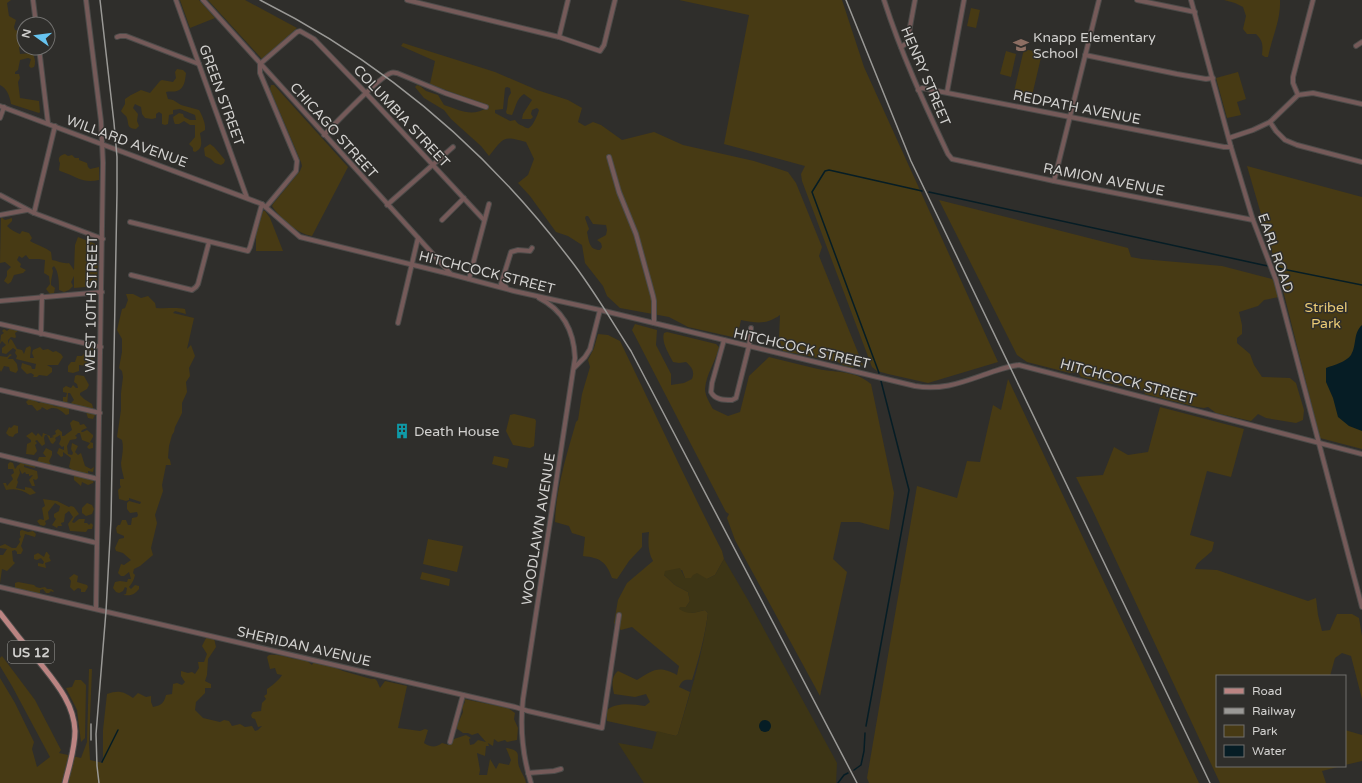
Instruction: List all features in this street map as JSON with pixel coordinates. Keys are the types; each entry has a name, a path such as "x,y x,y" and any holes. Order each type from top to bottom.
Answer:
{"main road":[{"name":"US 12","path":"0,613 62,691 71,710 75,730 74,749 65,783"}],"street":[{"path":"33,0 35,16"},
{"name":"WEST 10TH STREET","path":"86,0 103,144 103,239 96,608"},
{"name":"GREEN STREET","path":"176,0 247,198"},
{"name":"CHICAGO STREET","path":"202,0 450,274"},
{"path":"407,0 558,37 600,51 604,45 615,0"},
{"path":"558,37 568,0"},
{"name":"HENRY STREET","path":"884,0 918,90 948,154 952,159"},
{"path":"901,47 907,43 915,0"},
{"path":"946,92 964,0"},
{"path":"1054,181 1099,0"},
{"path":"1137,0 1195,12"},
{"name":"EARL ROAD","path":"1191,0 1231,147 1253,220 1276,280 1362,607"},
{"path":"1298,95 1293,83 1293,77 1313,0"},
{"name":"COLUMBIA STREET","path":"260,64 296,32 300,31 314,39 484,220"},
{"path":"117,37 126,36 199,64"},
{"path":"1356,46 1362,42"},
{"path":"1085,55 1176,74 1206,79 1213,78"},
{"path":"40,56 48,123"},
{"path":"260,64 260,73 297,161 296,171 266,207"},
{"path":"324,135 384,76 391,73 397,73 445,93 486,107"},
{"name":"REDPATH AVENUE","path":"918,90 922,88 946,92 1224,148 1231,147"},
{"path":"1229,138 1253,130 1270,122 1298,95 1313,93 1362,104"},
{"path":"0,118 2,106"},
{"name":"WILLARD AVENUE","path":"2,106 247,198"},
{"path":"1270,122 1285,140 1297,145 1362,162"},
{"path":"34,213 55,126"},
{"path":"387,205 452,147"},
{"path":"609,157 619,192 636,234 654,301 654,323"},
{"name":"RAMION AVENUE","path":"952,159 1054,181 1253,220"},
{"path":"0,195 34,213 103,239"},
{"name":"HITCHCOCK STREET","path":"247,198 262,204 300,237 412,264 514,291 928,388 938,388 956,384 1010,366 1019,365 1362,454"},
{"path":"442,220 464,198"},
{"path":"130,222 248,251 262,204"},
{"path":"469,279 489,204"},
{"path":"0,214 28,210"},
{"path":"398,323 418,238"},
{"path":"131,275 192,290 198,284 209,242"},
{"path":"514,291 501,284 511,252 518,250 530,252 532,248"},
{"path":"0,301 42,296 102,292"},
{"name":"WOODLAWN AVENUE","path":"531,783 523,740 522,710 574,368 574,344 571,333 565,322 553,307 533,295"},
{"path":"41,334 42,296"},
{"path":"574,368 585,357 590,349 600,310"},
{"path":"0,324 101,347"},
{"path":"724,340 711,389 712,394 717,398 732,400 736,398 749,346 751,328"},
{"path":"0,390 100,413"},
{"path":"0,455 98,479"},
{"path":"0,520 97,543"},
{"name":"SHERIDAN AVENUE","path":"0,587 96,608 602,728 619,615"},
{"path":"450,742 463,695"},
{"path":"528,773 554,771 560,769"}],"green space":[{"path":"0,0 11,0 7,3 9,16 16,20 14,27 16,30 16,56 34,56 35,62 34,67 31,68 29,66 31,59 28,58 20,60 18,70 15,72 15,74 19,74 20,78 18,82 20,98 39,101 40,112 39,113 11,104 8,93 5,88 0,85"},
{"path":"180,0 199,0 215,18 190,28"},
{"path":"208,0 245,0 297,28 262,59"},
{"path":"679,0 842,0 864,67 998,362 928,383 877,371 872,367 802,181 801,174 805,166 724,144 749,15"},
{"path":"1224,0 1280,0 1278,22 1268,57 1262,55 1262,43 1256,34 1247,34 1243,29 1246,16 1243,7"},
{"path":"971,8 980,10 976,28 967,26"},
{"path":"403,43 495,72 537,90 568,100 582,108 578,122 585,126 593,122 601,125 622,140 654,132 683,145 754,161 788,172 796,183 822,247 819,256 863,365 850,367 838,362 783,351 779,338 780,315 766,322 741,320 737,338 688,327 669,317 620,308 607,296 603,286 585,263 582,245 568,236 556,232 530,196 518,183 528,175 534,159 526,142 512,139 504,140 489,156 481,146 451,119 444,110 424,98 415,87 417,85 420,86 426,91 438,95 444,105 461,111 471,113 488,107 430,84 435,61 401,46","holes":["505,88 510,88 511,93 508,100 507,114 512,115 518,101 524,94 532,100 523,114 522,119 531,119 533,117 531,114 532,110 537,108 539,110 531,127 526,128 517,123 515,120 510,121 495,113 495,110 503,109","588,216 593,224 606,225 606,235 597,240 601,243 602,247 600,250 596,250 589,242 587,232 589,229 585,218"]},
{"path":"1024,49 1042,53 1031,100 1013,96"},
{"path":"1006,51 1016,54 1011,77 1000,74"},
{"path":"177,69 183,70 186,73 183,86 180,90 166,92 168,99 181,105 199,110 201,114 205,130 200,133 201,146 195,152 189,144 195,137 195,125 190,125 184,121 179,124 175,124 173,117 179,113 183,114 184,117 190,120 196,120 195,115 180,109 173,110 173,114 169,115 168,124 165,125 162,124 162,114 159,112 156,114 156,118 145,118 142,114 141,107 135,104 133,108 138,114 137,121 139,126 136,129 130,128 126,116 121,111 125,104 125,99 131,95 141,90 150,93 162,80 173,82 176,78 175,72"},
{"path":"1238,72 1246,99 1237,102 1241,115 1227,118 1216,78"},
{"path":"271,85 274,85 348,167 312,236 300,232 289,225 272,206 300,171 302,166 270,89"},
{"path":"210,144 225,160 221,165 205,156 204,148"},
{"path":"65,154 79,158 79,160 87,163 90,169 99,167 99,180 83,180 60,171 59,158"},
{"name":"Stribel Park","path":"1247,166 1362,197 1362,449 1320,438 1282,286"},
{"path":"939,200 1128,248 1131,257 1222,266 1272,279 1275,282 1279,297 1264,300 1258,306 1239,312 1242,325 1242,334 1237,338 1237,343 1250,354 1254,365 1262,377 1290,378 1296,383 1304,410 1303,420 1296,423 1266,418 1258,414 1251,421 1216,413 1208,407 1197,407 1145,394 1144,391 1081,377 1078,372 1070,373 1027,362 1017,355"},
{"path":"263,211 265,211 270,218 283,251 256,251 256,234"},
{"path":"1,217 5,220 12,218 12,221 7,226 20,234 22,231 29,233 32,238 30,241 51,252 52,260 69,263 74,270 75,245 78,237 98,245 97,286 74,288 74,276 71,282 73,286 69,290 64,292 59,290 58,274 54,266 52,268 51,285 55,288 54,293 50,294 46,289 50,284 49,276 44,273 45,260 29,259 26,255 22,258 19,256 17,260 21,264 20,267 26,270 23,273 14,275 11,282 8,284 4,281 7,276 7,271 11,267 5,262 0,263"},
{"path":"126,294 133,294 141,298 148,296 155,303 156,308 185,309 186,314 175,311 173,313 194,318 187,349 191,345 195,356 189,368 190,376 186,382 187,392 182,403 182,413 175,427 169,446 168,458 171,465 166,465 162,485 163,491 155,515 157,523 151,548 153,555 134,569 133,573 135,577 129,587 131,589 135,585 139,586 139,589 132,595 123,595 126,594 127,588 125,587 123,591 119,593 113,588 115,582 127,582 128,579 131,579 129,572 124,576 121,576 118,573 121,564 124,565 131,560 123,553 116,551 115,548 119,539 124,538 124,536 117,533 116,528 120,525 122,520 126,520 128,525 131,525 132,518 137,517 138,515 137,512 130,513 127,509 127,503 129,501 140,504 141,502 129,498 129,500 126,501 119,499 118,490 121,487 120,479 124,479 121,463 123,443 122,440 117,437 121,410 123,377 122,371 119,368 122,352 122,339 117,330 122,309 125,308 128,300"},
{"path":"635,324 657,330 656,345 671,374 671,385 684,383 692,379 693,372 686,362 673,362 664,344 664,333 667,332 716,344 719,347 707,378 705,391 713,409 728,416 740,412 749,376 769,357 818,369 852,374 871,384 894,493 889,530 859,522 841,522 833,559 847,572 820,696 735,540 727,518 729,514 726,512 632,330"},
{"path":"12,326 18,331 15,333 15,338 11,337 8,340 8,344 10,339 12,340 17,349 22,350 24,354 26,348 30,346 30,358 34,358 32,353 33,350 40,347 43,350 48,349 61,354 63,357 58,365 47,365 52,368 52,372 47,376 39,375 37,377 33,377 34,375 31,373 27,374 21,368 22,363 31,366 32,369 35,369 36,364 16,359 16,350 13,348 6,354 2,353 2,348 6,345 2,341 0,344 1,335 4,333 2,331 4,329 7,331"},
{"path":"598,334 608,335 620,341 722,551 724,559 715,575 707,579 685,578 682,570 664,575 675,585 688,592 690,601 686,607 680,607 692,613 705,610 708,613 702,647 692,680 684,680 679,687 690,692 678,734 676,736 607,721 607,710 611,707 625,704 645,706 650,702 646,694 635,697 614,694 613,681 614,676 618,671 637,680 656,670 665,670 677,675 679,666 632,627 621,630 614,623 618,600 627,583 653,561 650,554 648,540 649,532 642,533 642,547 629,561 617,579 612,578 602,561 583,556 585,537 572,533 569,526 555,522 557,497 562,471 576,422 578,420 582,394 590,367 588,360 594,348"},
{"path":"85,347 93,347 94,350 90,354 93,357 94,365 79,365 79,371 73,373 68,372 68,366 71,362 75,362 77,356 82,356 85,352"},
{"path":"10,354 12,355 8,359 13,359 17,364 18,370 16,373 10,371 9,367 4,366 1,372 0,356 7,357"},
{"path":"75,376 84,376 89,385 87,389 80,393 80,395 92,404 95,415 93,419 88,418 85,409 71,403 74,400 70,393 68,393 67,407 69,409 69,414 66,415 55,408 47,410 42,407 37,411 32,405 28,405 26,402 30,398 39,403 46,400 54,406 63,407 65,403 63,402 63,397 66,397 67,393 63,392 63,388 66,386 71,388 73,385 78,388 77,384 74,382"},
{"path":"1008,379 1199,783 869,783 867,778 917,486 957,498 967,461 980,462 993,405 1001,410"},
{"path":"1160,407 1244,429 1231,477 1207,471 1190,535 1214,542 1212,551 1197,564 1195,569 1217,570 1308,601 1316,598 1322,631 1330,630 1337,614 1352,614 1359,618 1362,636 1362,699 1351,656 1342,653 1335,658 1330,675 1216,675 1216,767 1338,767 1322,771 1326,783 1220,783 1076,477 1103,475 1114,447 1128,455 1148,452"},
{"path":"514,414 535,419 534,446 530,448 513,445 506,431 510,415"},
{"path":"73,420 79,422 80,425 84,424 87,428 81,432 87,430 93,435 90,442 93,443 93,448 89,449 87,447 90,443 82,440 80,433 75,436 77,437 76,439 70,440 67,446 68,454 72,455 72,443 78,446 75,452 78,455 81,453 85,466 91,469 94,467 93,472 88,471 88,474 81,473 82,477 94,480 93,483 88,485 82,482 81,486 74,480 74,472 69,467 71,458 63,452 63,456 61,457 57,453 59,448 64,450 64,446 62,447 59,444 61,439 60,435 55,438 56,440 53,444 47,435 45,435 45,444 42,446 37,440 35,441 37,443 35,445 37,451 34,455 26,454 27,444 31,442 31,440 26,436 32,432 36,436 38,433 42,437 43,433 50,436 50,438 54,437 52,436 56,434 55,431 58,429 62,432 62,436 64,436 72,430 70,423"},
{"path":"14,425 18,426 18,433 13,437 9,436 6,433 9,427 11,428"},
{"path":"46,448 52,451 49,461 51,465 42,466 37,462 39,457 46,457 43,453"},
{"path":"494,456 509,459 507,468 492,464"},
{"path":"23,458 28,460 35,468 24,465 24,467 37,471 38,478 36,480 33,479 35,486 32,486 29,480 33,475 29,476 29,474 26,474 25,472 22,474 19,468 20,473 16,488 25,490 25,487 31,488 36,493 30,495 19,490 6,490 3,483 6,483 7,486 13,479 11,475 14,473 13,469 8,469 8,464 10,462 13,463 15,469"},
{"path":"43,499 57,501 69,507 74,507 79,514 72,522 74,523 79,519 85,519 84,523 89,525 91,523 93,525 92,529 88,529 86,532 70,531 68,524 73,517 69,511 65,514 64,522 61,523 62,526 58,526 57,528 52,525 56,519 54,514 59,511 60,506 55,503 48,512 49,519 45,521 46,524 44,526 40,525 37,521 40,519 44,520 42,508 45,506"},
{"path":"87,503 92,505 94,509 92,514 86,516 82,513 82,508"},
{"path":"22,530 28,532 33,531 36,534 35,537 25,534 21,546 23,550 21,554 17,554 15,550 12,551 13,561 15,563 7,571 2,569 0,583 0,555 3,555 7,549 0,548 0,546 5,544 12,548 16,548 20,542 20,531"},
{"path":"428,539 463,546 457,572 423,564"},
{"path":"46,552 50,556 51,561 45,563 46,568 38,566 38,563 43,564 44,562 41,558 37,560 34,559 34,555 38,553 44,557"},
{"path":"422,572 450,579 449,586 420,579"},
{"path":"74,574 78,576 77,582 87,585 88,587 85,592 81,592 81,589 78,588 74,591 70,587 71,581 69,578"},
{"path":"18,582 34,585 40,588 45,587 54,591 46,593 43,589 40,590 40,594 35,596 28,591 20,592 15,589 15,583"},
{"path":"206,638 214,638 216,647 208,659 205,681 211,684 211,688 205,688 205,693 196,702 195,710 203,718 220,722 224,720 229,721 232,726 240,724 245,727 252,726 255,731 258,730 262,726 258,727 255,719 252,718 251,715 253,712 261,711 262,703 266,699 264,696 267,694 267,689 282,675 277,674 275,668 270,669 267,657 269,655 274,655 305,659 312,665 314,661 320,664 324,663 343,671 375,679 380,688 385,681 407,686 398,728 420,731 425,729 428,730 424,743 431,746 438,746 442,743 449,745 454,739 466,735 471,738 469,739 470,745 474,744 478,740 486,742 478,733 472,735 463,733 456,728 463,712 462,707 465,702 464,699 508,708 515,713 514,719 518,728 517,740 507,742 505,740 498,742 494,739 493,746 488,743 489,746 486,746 485,756 477,753 480,770 479,775 487,775 490,759 496,769 499,763 509,765 511,760 506,748 512,749 518,755 518,765 526,783 0,783 0,678 15,703 34,742 32,749 37,767 50,757 0,666 0,658 2,656 35,700 61,750 59,753 81,758 87,742 89,669 92,669 89,744 90,760 103,763 103,730 107,694 120,692 133,698 138,693 146,697 151,696 153,707 161,704 166,695 172,694 173,684 177,683 182,685 185,682 181,676 181,671 188,673 192,672 195,674 199,668 198,662 204,662 207,654 202,646"},
{"path":"75,680 81,680 86,685 85,738 81,742 77,710 66,688 72,687"},
{"path":"1346,730 1362,735 1362,761 1346,765"}],"sand":[{"path":"724,559 837,763 836,783 644,783 618,743 652,749 657,731 676,736 678,734 699,659 708,613 705,610 692,613 679,609 680,607 686,607 690,601 688,592 675,585 664,575 665,571 680,568 685,578 691,578 697,573 707,579 715,575"}],"water":[{"path":"1362,325 1362,431 1349,426 1338,417 1333,398 1326,382 1326,368 1343,361 1351,355 1357,332"},
{"path":"763,720 767,720 771,726 767,732 763,732 759,728 759,724"}],"waterway":[{"path":"879,373 812,192 825,171 829,170 922,191"},
{"path":"929,192 1263,265 1362,285"},
{"path":"866,726 909,490 881,381"},
{"path":"102,762 118,730"},
{"path":"854,770 861,765 864,751 865,733"},
{"path":"838,783 844,775 848,773"}],"railway":[{"path":"99,783 96,734 106,611 111,520 117,192 117,157 114,123 100,0"},
{"path":"260,0 305,24 348,51 429,111 503,180 537,218 577,269 631,351 857,783"},
{"path":"846,0 911,161 1210,783"},
{"path":"91,724 91,740"}],"place":[{"name":"Knapp Elementary School","path":"1021,45"},
{"name":"Death House","path":"402,431"}]}
